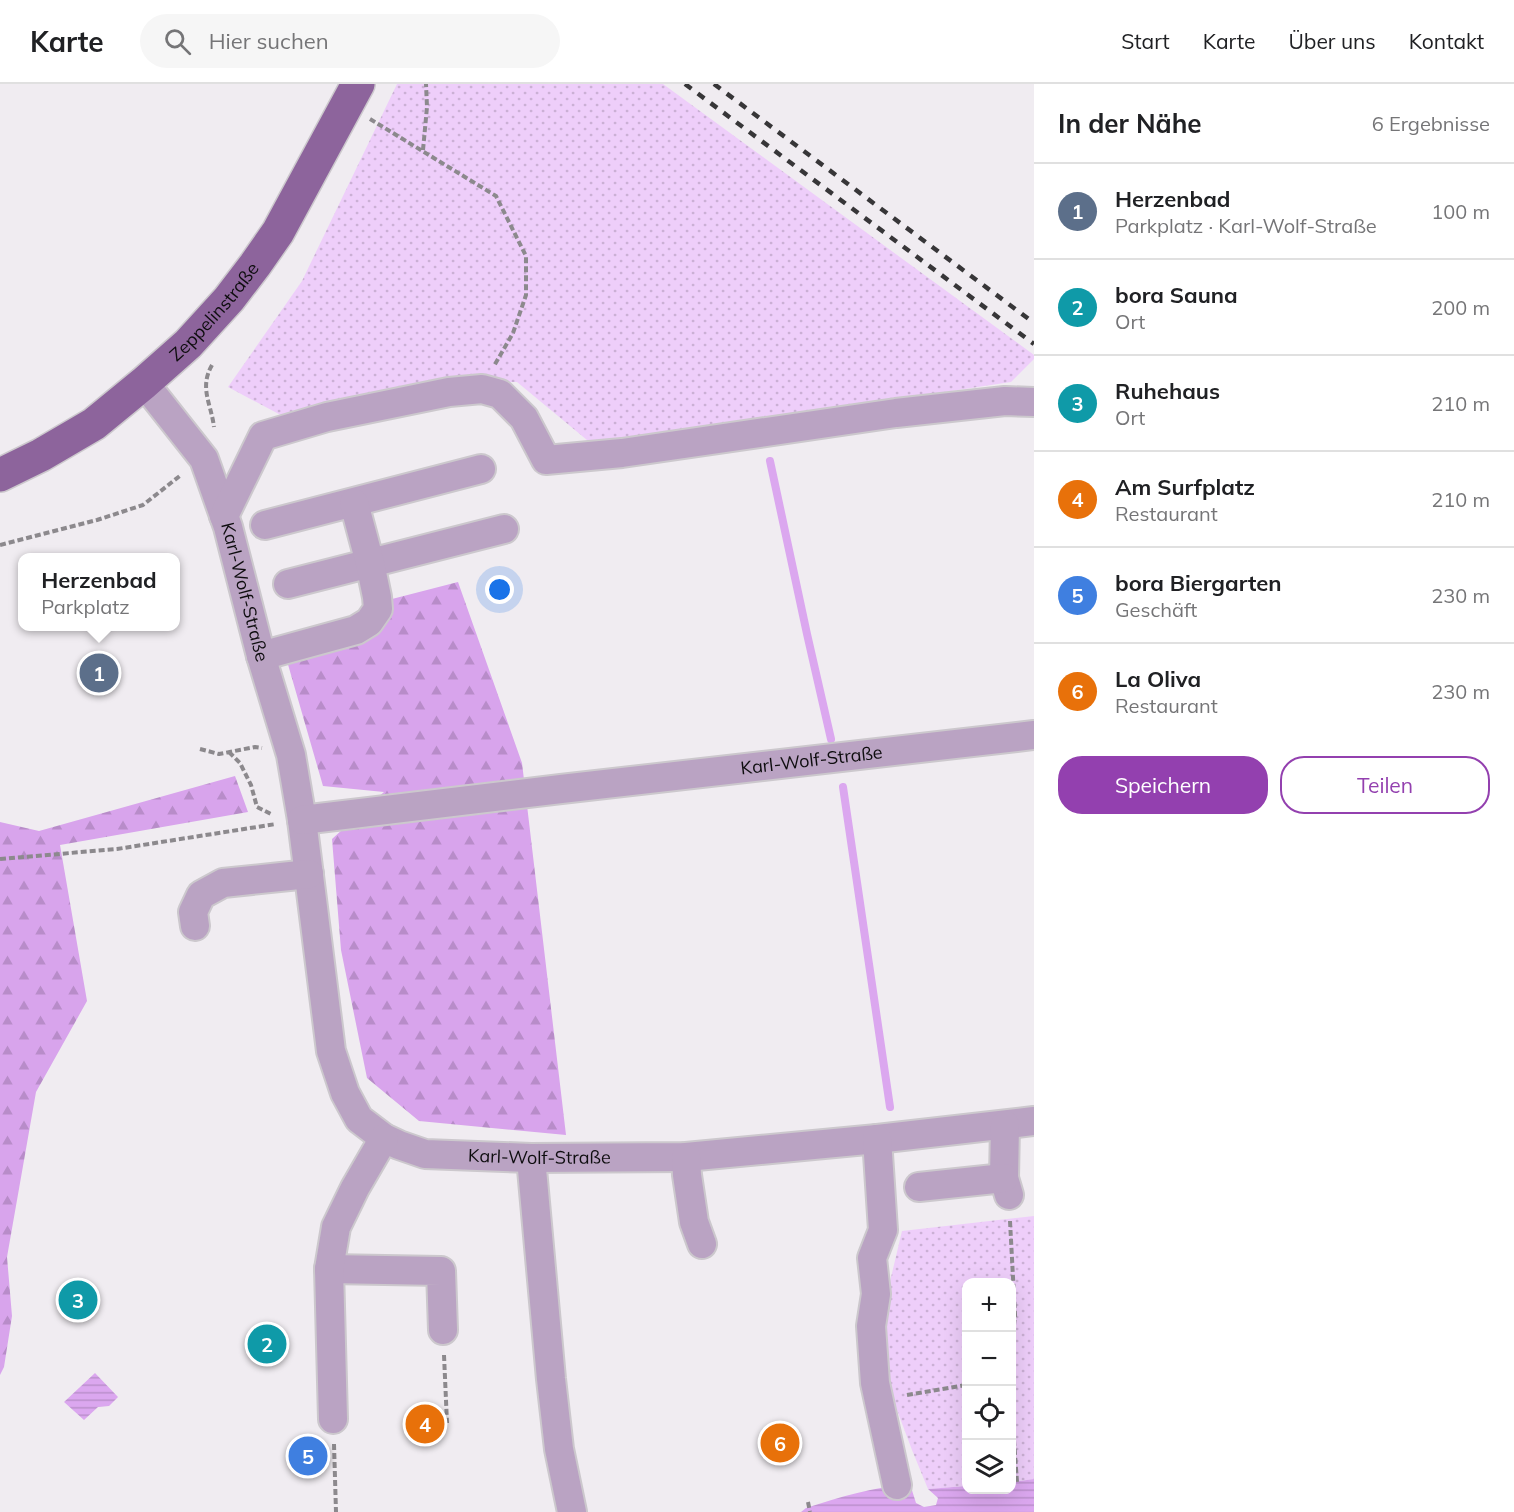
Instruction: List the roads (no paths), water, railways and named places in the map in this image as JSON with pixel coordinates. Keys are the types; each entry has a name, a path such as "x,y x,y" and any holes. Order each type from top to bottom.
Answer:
{"main road":[{"name":"Zeppelinstraße","path":"0,475 41,455 94,424 188,344 229,298 278,232 358,84"}],"street":[{"name":"Karl-Wolf-Straße","path":"144,383 204,459 228,527 261,656 291,755 303,820 330,1051 345,1093 359,1119 384,1138 425,1154 531,1158 686,1157 1034,1121"},
{"path":"224,516 263,436 327,417 449,392 482,389 500,394 524,418 546,460 897,423 1005,401 1034,402"},
{"path":"265,525 481,470"},
{"path":"261,656 356,630 369,622 378,609 370,563 354,503"},
{"path":"288,584 504,528"},
{"name":"Karl-Wolf-Straße","path":"303,820 1034,735"},
{"path":"195,926 193,912 201,895 223,883 309,874"},
{"path":"919,1187 1007,1187 1005,1125"},
{"path":"333,1419 329,1269 336,1227 384,1138"},
{"path":"877,1139 883,1230 872,1258 876,1294 871,1326 875,1383 897,1485"},
{"path":"686,1157 694,1222 702,1244"},
{"path":"531,1158 550,1379 559,1449 572,1512"},
{"path":"329,1269 441,1271 443,1330"}],"waterway":[{"path":"770,461 831,739"},
{"path":"843,787 890,1107"}],"railway":[{"path":"685,84 1034,344"},
{"path":"714,84 1034,323"}],"place":[{"name":"Herzenbad","path":"99,673"},
{"name":"Ruhehaus","path":"78,1300"},
{"name":"bora Sauna","path":"267,1344"},
{"name":"Am Surfplatz","path":"425,1424"},
{"name":"La Oliva","path":"780,1443"},
{"name":"bora Biergarten","path":"308,1456"}]}
